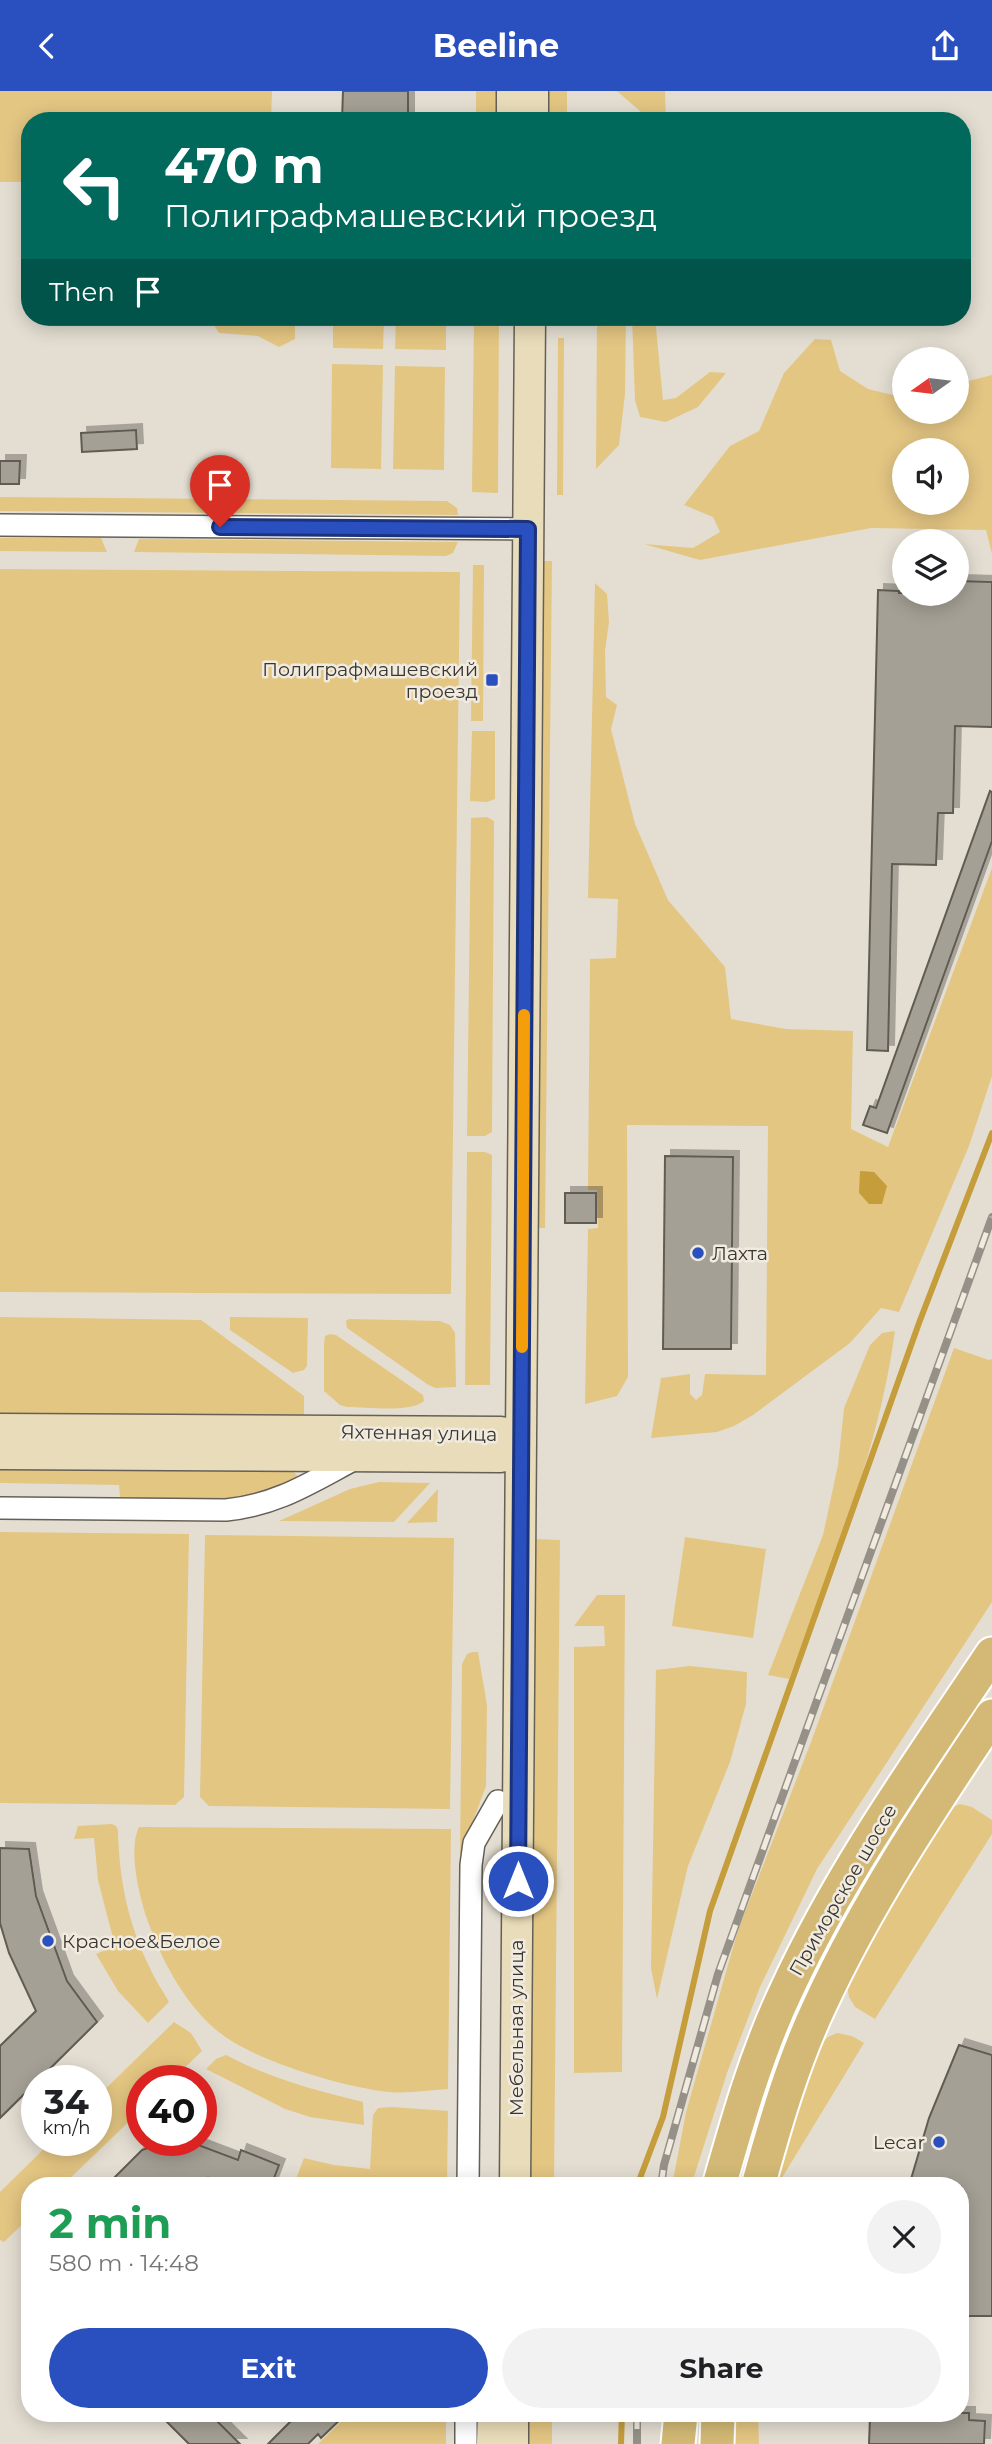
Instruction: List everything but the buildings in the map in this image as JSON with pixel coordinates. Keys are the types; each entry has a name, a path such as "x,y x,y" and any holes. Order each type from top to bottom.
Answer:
{"main road":[{"name":"Приморское шоссе","path":"722,2177 754,2073 786,1991 821,1921 853,1864 992,1654"},
{"name":"Приморское шоссе","path":"761,2177 779,2111 820,2006 886,1882 992,1716"},
{"path":"678,2444 680,2422"},
{"path":"717,2444 718,2422"}],"street":[{"path":"512,91 512,112"},
{"path":"533,91 533,112"},
{"name":"Мебельная улица","path":"510,326 518,529"},
{"name":"Мебельная улица","path":"495,2177 498,1801 508,1444 518,529 529,326"},
{"path":"0,525 518,529"},
{"name":"Яхтенная улица","path":"0,1429 508,1444"},
{"name":"Мебельная улица","path":"508,1444 515,2177"},
{"name":"Яхтенная улица","path":"0,1454 361,1456 508,1444"},
{"path":"0,1508 249,1508 274,1501 361,1456"},
{"path":"468,2177 471,1865 474,1843 498,1801"},
{"path":"466,2422 466,2444"},
{"path":"492,2444 493,2422"},
{"path":"513,2422 513,2444"}],"shaded area":[{"path":"0,91 272,91 271,112 21,112 21,182 0,182"},
{"path":"476,91 501,91 501,112 476,112"},
{"path":"547,91 567,91 567,112 547,112"},
{"path":"617,91 665,91 666,112 641,112"},
{"path":"215,326 295,326 295,339 279,347 258,336 219,333"},
{"path":"333,326 384,326 383,349 333,348"},
{"path":"396,326 446,326 446,350 395,349"},
{"path":"474,326 499,326 498,493 472,492"},
{"path":"597,326 626,326 625,394 619,445 596,469"},
{"path":"632,326 656,326 663,400 676,398 710,372 726,373 698,407 666,422 640,417 635,400"},
{"path":"558,338 564,338 563,495 557,495"},
{"path":"815,339 831,340 840,371 868,389 892,395 892,424 969,424 970,381 992,375 992,554 986,530 969,529 871,528 700,560 644,544 693,548 720,532 713,517 684,505 730,446 759,431 784,373"},
{"path":"332,364 383,365 381,469 331,468"},
{"path":"395,366 445,367 444,470 393,469"},
{"path":"0,497 447,501 457,508 458,515 0,511"},
{"path":"0,538 101,538 107,552 0,551"},
{"path":"139,539 458,542 453,553 446,556 134,552"},
{"path":"544,561 552,561 545,1228 537,1228"},
{"path":"473,565 484,565 483,721 471,721"},
{"path":"0,569 460,572 451,1294 0,1292"},
{"path":"595,583 607,594 609,622 605,651 606,697 617,705 611,729 635,824 668,900 725,967 731,1019 786,1029 853,1031 851,1129 888,1147 992,868 992,1076 969,1146 899,1312 881,1308 850,1343 753,1415 717,1432 651,1438 661,1378 690,1374 690,1394 696,1400 702,1395 705,1374 766,1375 768,1126 627,1125 628,1377 617,1396 585,1404 588,1229 598,1228 597,1190 588,1190 590,959 616,958 618,899 588,898"},
{"path":"472,731 495,731 495,799 487,802 470,801"},
{"path":"487,817 494,821 492,1132 485,1136 467,1136 471,818"},
{"path":"467,1152 485,1152 492,1155 490,1385 465,1385"},
{"path":"860,1171 874,1172 887,1186 882,1204 869,1204 859,1193"},
{"path":"0,1317 201,1320 304,1396 304,1415 0,1422"},
{"path":"230,1317 308,1318 307,1366 304,1370 293,1373 230,1330"},
{"path":"346,1321 440,1321 450,1325 455,1333 456,1387 435,1388 427,1384 347,1328"},
{"path":"895,1331 888,1376 865,1464 821,1594 789,1679 768,1675 823,1535 838,1465 844,1408 870,1345 882,1333"},
{"path":"336,1335 423,1395 424,1401 418,1405 399,1408 340,1405 324,1391 324,1344 325,1336"},
{"path":"954,1348 992,1359 992,1602 817,1869 760,1987 727,2073 694,2177 674,2177 686,2112 738,1930 811,1742"},
{"path":"0,1467 291,1470 297,1475 296,1478 256,1494 235,1498 185,1500 120,1497 119,1485 0,1483"},
{"path":"379,1482 430,1483 394,1522 279,1521 350,1489"},
{"path":"438,1489 437,1522 407,1523"},
{"path":"0,1532 189,1534 184,1797 175,1805 0,1803"},
{"path":"205,1535 454,1538 450,1809 209,1806 200,1797"},
{"path":"685,1537 766,1549 753,1638 672,1626"},
{"path":"535,1539 560,1540 554,2177 529,2177"},
{"path":"597,1595 625,1595 622,2072 574,2073 574,1647 605,1646 604,1626 574,1626"},
{"path":"478,1652 487,1705 486,1786 460,1856 462,1664 467,1654"},
{"path":"690,1666 747,1672 746,1704 730,1762 688,1866 657,1999 651,1968 656,1670"},
{"path":"960,1804 972,1807 992,1820 992,1834 875,2019 855,2007 847,1986 878,1926 941,1818 951,1808"},
{"path":"112,1824 118,1830 120,1866 130,1918 142,1951 169,2002 148,2023 118,1991 96,1954 115,1946 98,1880 94,1838 74,1839 78,1826"},
{"path":"139,1827 451,1829 448,2089 396,2092 323,2078 250,2051 215,2029 192,2005 173,1977 152,1931 143,1907 136,1871 134,1847"},
{"path":"174,2022 191,2033 202,2051 188,2065 130,2065"},
{"path":"837,2033 852,2036 864,2043 782,2177 777,2177 820,2045"},
{"path":"226,2055 293,2083 363,2102 364,2125 310,2117 285,2109 217,2075 217,2065 210,2065"},
{"path":"126,2069 126,2124 112,2138 112,2082"},
{"path":"378,2108 448,2111 447,2177 297,2177 304,2158 370,2169 373,2115"},
{"path":"37,2156 93,2156 71,2177 21,2177 21,2226 4,2242 0,2240 0,2192"},
{"path":"341,2422 446,2422 446,2444 318,2444"},
{"path":"527,2422 552,2422 552,2444 527,2444"},
{"path":"734,2422 758,2422 759,2444 733,2444"}],"waterway":[{"path":"640,2177 663,2117 710,1911 919,1323 992,1133"},
{"path":"621,2444 622,2422"}],"railway":[{"path":"662,2177 718,1974 992,1217"},
{"path":"637,2422 637,2444"}],"slow traffic":[{"path":"522,1347 524,1015"}],"place":[{"name":"Полиграфмашевский проезд","path":"492,680"},
{"name":"Лахта","path":"698,1253"},
{"name":"Красное&Белое","path":"48,1941"},
{"name":"Lecar","path":"939,2142"}],"route":[{"path":"220,527 528,529 518,1881"}]}
